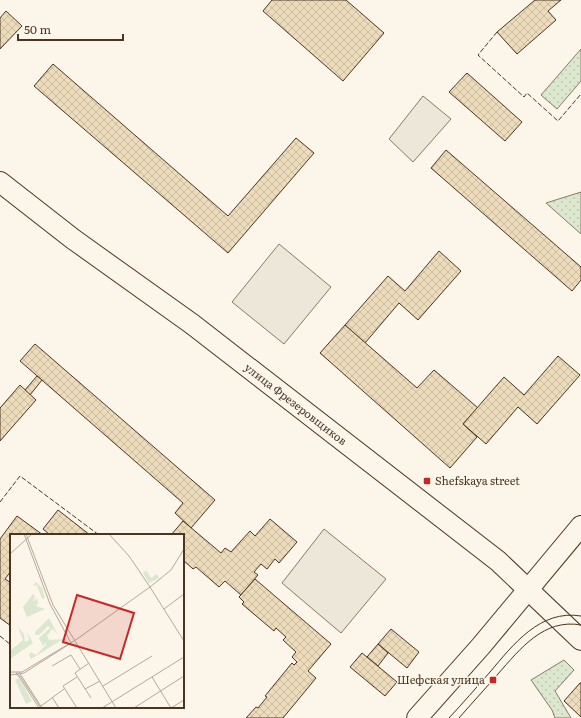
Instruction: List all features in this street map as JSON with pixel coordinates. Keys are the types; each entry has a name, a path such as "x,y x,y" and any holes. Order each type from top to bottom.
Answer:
{"main road":[{"name":"улица Фрезеровщиков","path":"0,182 73,239 192,324 498,561 581,640"},
{"path":"417,718 528,590 581,526"}],"green space":[{"path":"581,49 581,81 557,109 541,95"},
{"path":"581,192 581,234 546,203"},
{"path":"564,660 574,670 555,691 571,718 555,718 552,710 531,680"}],"shaded area":[{"path":"423,96 451,119 413,162 389,139"},
{"path":"279,244 331,287 284,344 232,302"},
{"path":"324,529 386,579 341,633 282,583"}],"building":[{"path":"272,0 346,0 384,33 343,81 263,11"},
{"path":"535,0 561,0 548,11 556,20 517,54 497,32"},
{"path":"6,11 22,26 0,49 0,18"},
{"path":"53,64 228,216 296,138 314,153 228,253 34,86"},
{"path":"467,73 522,122 505,141 449,92"},
{"path":"446,150 581,267 581,280 572,291 431,168"},
{"path":"439,251 461,271 418,320 399,303 365,343 345,325 388,276 405,291"},
{"path":"345,325 417,388 434,370 478,408 463,424 477,437 450,468 320,353"},
{"path":"35,344 215,500 191,528 175,513 183,503 20,361"},
{"path":"558,356 580,375 537,424 518,407 486,444 463,424 504,377 524,395"},
{"path":"37,376 42,380 30,395 25,390"},
{"path":"20,385 36,400 0,441 0,408"},
{"path":"58,510 89,534 49,534 43,529"},
{"path":"17,516 42,534 10,534 10,572 5,579 10,582 10,625 0,618 0,539"},
{"path":"270,519 297,542 279,563 275,559 267,569 261,564 254,572 258,575 241,595 225,581 219,587 196,567 193,569 184,561 184,534 172,534 183,521 221,553 225,548 231,552 250,531 255,536"},
{"path":"255,579 331,644 308,671 316,678 283,718 246,718 256,707 258,708 267,697 265,696 292,663 294,665 297,662 292,657 296,652 283,640 286,637 276,628 274,631 242,604 244,602 239,597"},
{"path":"391,629 419,652 407,668 378,644"},
{"path":"378,644 388,653 378,666 367,657"},
{"path":"362,653 397,682 385,696 350,667"},
{"path":"581,683 581,717 564,701"}],"tram line":[{"path":"449,718 508,651 529,631 553,618 566,615 581,616"},
{"path":"459,718 515,655 534,638 544,631 556,626 568,624 581,625"}],"fence":[{"path":"497,32 478,55 524,97 527,93 558,121 581,94"},
{"path":"0,502 20,476 98,534"},
{"path":"0,636 10,644"}],"place":[{"name":"Shefskaya street","path":"427,481"},
{"name":"Шефская улица","path":"493,680"}]}
